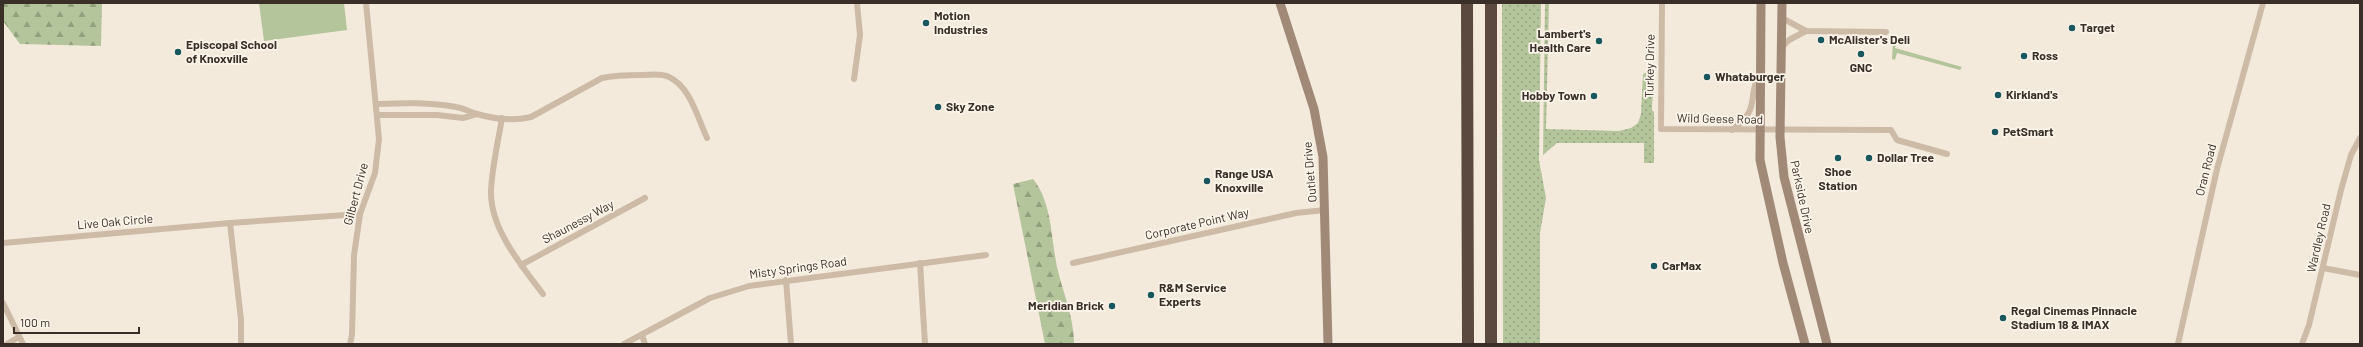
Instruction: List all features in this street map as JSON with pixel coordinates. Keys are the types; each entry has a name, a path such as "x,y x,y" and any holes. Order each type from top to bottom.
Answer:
{"highway":[{"path":"1467,3 1468,344"},
{"path":"1490,3 1491,344"}],"street":[{"name":"Gilbert Drive","path":"350,344 352,335 354,255 360,214 375,173 379,139 377,104 366,3"},
{"path":"854,79 860,35 857,3"},
{"name":"Outlet Drive","path":"1280,3 1318,127 1323,157 1328,344"},
{"name":"Turkey Drive","path":"1661,129 1662,3"},
{"path":"1761,3 1760,160 1783,263 1806,344"},
{"name":"Parkside Drive","path":"1782,3 1780,131 1784,177 1791,210 1827,344"},
{"name":"Oran Road","path":"2178,344 2217,169 2263,3"},
{"path":"1782,18 1806,31 1886,32"},
{"path":"1781,48 1789,40 1806,31"},
{"path":"1732,130 1746,118 1753,107 1753,86 1760,71"},
{"path":"377,104 429,104 457,107 477,114 511,120 531,117 602,78 614,76 661,75 669,77 680,86 688,97 707,138"},
{"path":"378,115 437,115 464,118 477,114"},
{"path":"502,118 492,200 507,246 543,294"},
{"name":"Wild Geese Road","path":"1661,129 1759,131 1891,130 1897,140 1947,154"},
{"name":"Wardley Road","path":"2302,344 2309,325 2341,190 2351,156 2360,138"},
{"name":"Shaunessy Way","path":"521,265 645,198"},
{"name":"Corporate Point Way","path":"1074,263 1296,213 1325,210"},
{"name":"Live Oak Circle","path":"3,243 230,223 360,214"},
{"path":"230,223 241,320 241,344"},
{"name":"Misty Springs Road","path":"624,344 710,298 749,286 986,255"},
{"path":"920,263 925,344"},
{"path":"2323,268 2360,275"},
{"path":"786,280 791,344"},
{"path":"3,303 23,344"},
{"path":"642,335 645,344"},
{"path":"7,344 20,337"}],"green space":[{"path":"3,3 102,3 101,46 20,44 3,21"},
{"path":"259,3 344,3 347,30 264,41"},
{"path":"1502,3 1541,3 1539,160 1546,198 1540,233 1540,344 1503,344"},
{"path":"1545,3 1549,3 1546,129 1619,131 1631,128 1638,123 1641,114 1643,74 1653,69 1655,73 1652,100 1652,110 1654,112 1654,163 1644,163 1644,143 1557,143 1543,155"},
{"path":"1893,41 1897,41 1895,48 1962,67 1960,70 1897,53 1895,60 1892,59"},
{"path":"1033,179 1044,198 1050,221 1057,267 1068,305 1074,334 1074,344 1045,344 1013,184"}],"place":[{"name":"Motion Industries","path":"926,23"},
{"name":"Target","path":"2072,28"},
{"name":"McAlister's Deli","path":"1821,40"},
{"name":"Lambert's Health Care","path":"1599,41"},
{"name":"Episcopal School of Knoxville","path":"178,52"},
{"name":"GNC","path":"1861,54"},
{"name":"Ross","path":"2024,56"},
{"name":"Whataburger","path":"1707,77"},
{"name":"Kirkland's","path":"1998,95"},
{"name":"Hobby Town","path":"1594,96"},
{"name":"Sky Zone","path":"938,107"},
{"name":"PetSmart","path":"1995,132"},
{"name":"Shoe Station","path":"1838,158"},
{"name":"Dollar Tree","path":"1869,158"},
{"name":"Range USA Knoxville","path":"1207,181"},
{"name":"CarMax","path":"1654,266"},
{"name":"R&M Service Experts","path":"1151,295"},
{"name":"Meridian Brick","path":"1112,306"},
{"name":"Regal Cinemas Pinnacle Stadium 18 & IMAX","path":"2003,318"}]}
